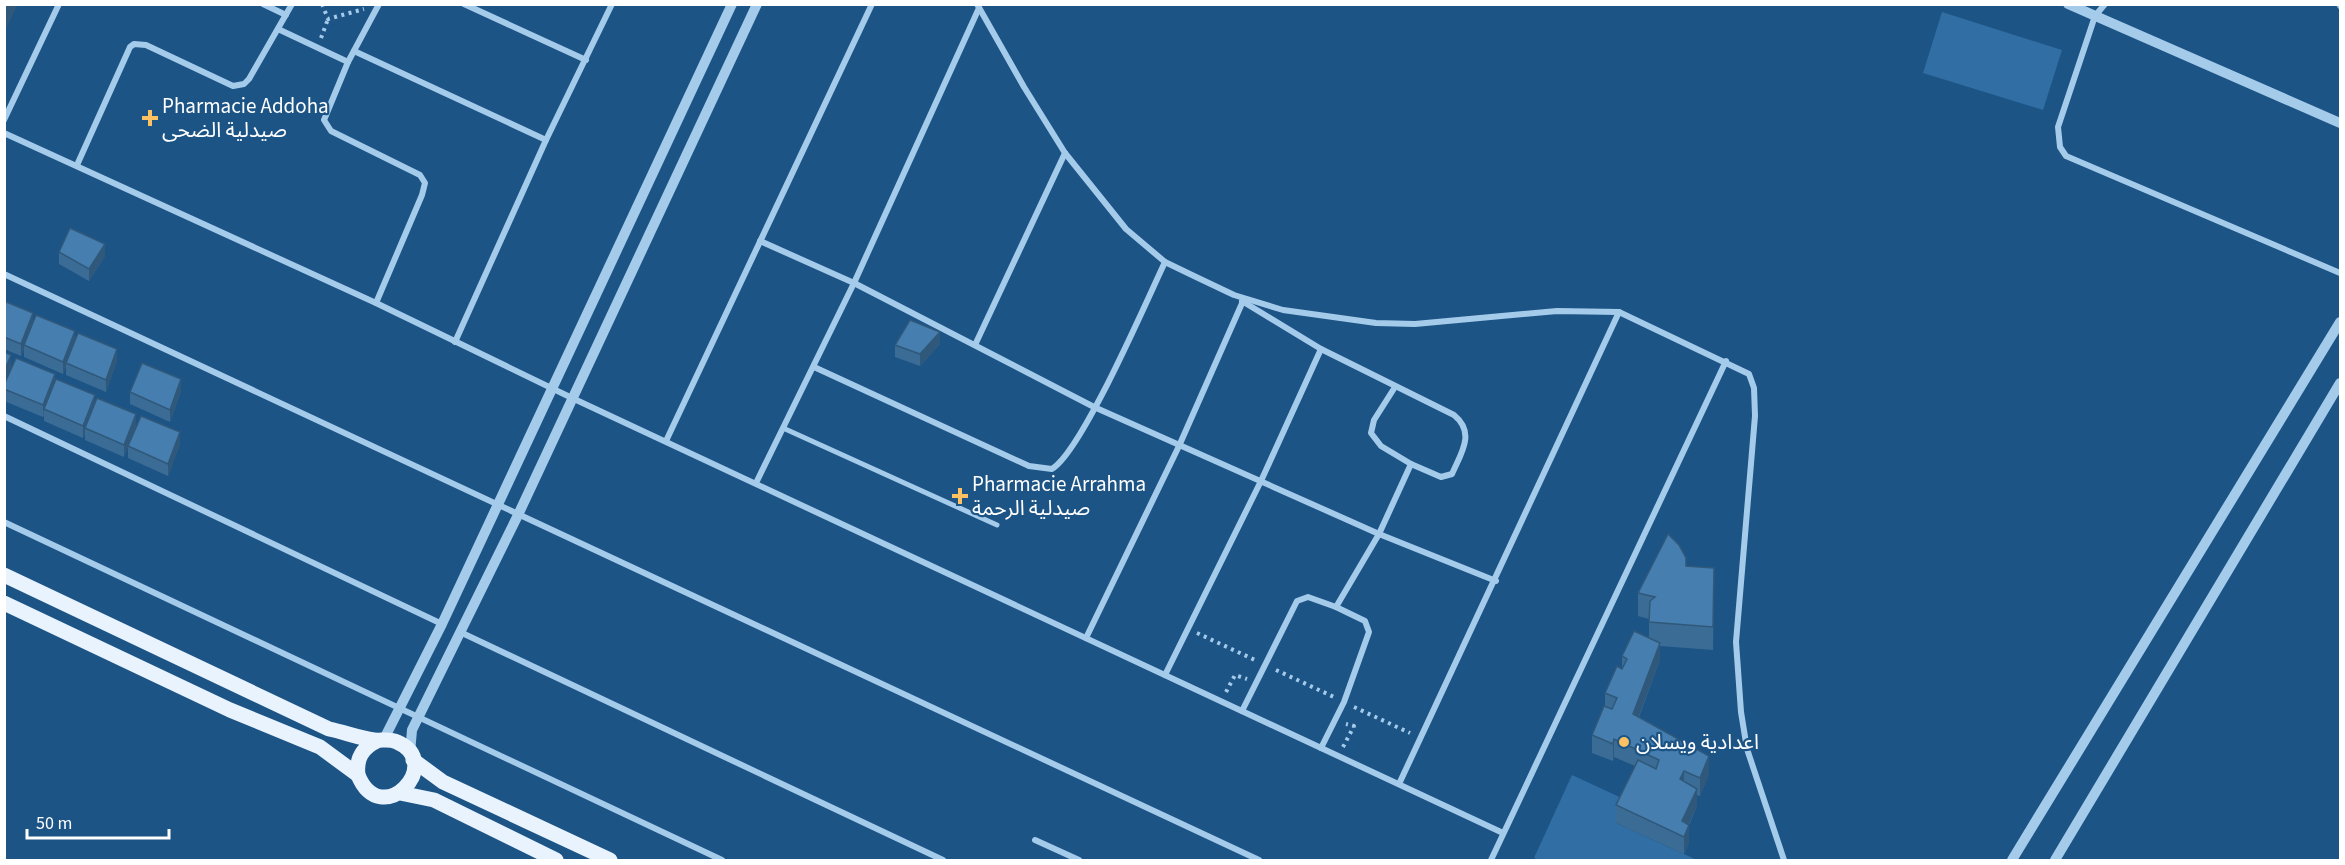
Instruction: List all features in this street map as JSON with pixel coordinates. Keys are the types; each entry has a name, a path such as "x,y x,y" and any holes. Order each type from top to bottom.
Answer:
{"main road":[{"path":"4,575 329,729 399,742 443,782 610,861"},
{"path":"4,603 230,710 320,747 358,775 365,788 378,796 400,793 434,800 556,861"},
{"path":"358,775 359,758 363,751 381,740"},
{"path":"400,793 412,778 412,756"}],"street":[{"path":"4,120 59,4"},
{"path":"263,4 286,15"},
{"path":"77,165 130,47 140,43 146,45 233,86 238,86 249,78 292,4"},
{"path":"376,303 425,183 420,175 337,135 326,126 325,113 348,62 379,4"},
{"path":"464,4 586,60"},
{"path":"455,342 546,140 612,4"},
{"path":"381,740 400,708 442,624 732,4"},
{"path":"412,756 412,730 518,515 757,4"},
{"path":"666,441 872,4"},
{"path":"2068,4 2340,123"},
{"path":"2105,4 2095,16 2058,127 2060,147 2066,156 2340,273"},
{"path":"978,6 1065,153 1126,229 1166,262 1243,301 1321,349 1454,415 1463,423 1467,433 1452,474 1441,477 1411,464 1380,446 1371,433 1374,420 1395,387"},
{"path":"756,483 854,284 978,6"},
{"path":"278,29 348,62"},
{"path":"354,51 546,140"},
{"path":"4,133 376,303 572,398 1503,833"},
{"path":"975,345 1065,153"},
{"path":"760,241 854,284 1094,407 1379,534 1496,581"},
{"path":"814,367 1038,469 1052,469 1060,464 1094,407 1166,262"},
{"path":"4,274 1258,861"},
{"path":"1234,296 1283,310 1376,323 1415,324 1557,311 1619,312 1726,361 1749,374 1753,380 1756,399 1736,642 1741,712 1755,777 1784,861"},
{"path":"1086,638 1179,446 1243,301"},
{"path":"1399,784 1496,581 1619,312"},
{"path":"2012,861 2340,322"},
{"path":"1165,675 1261,481 1321,349"},
{"path":"1491,861 1726,361"},
{"path":"2055,861 2340,383"},
{"path":"4,416 442,624"},
{"path":"783,428 997,525"},
{"path":"1336,608 1379,534 1411,464"},
{"path":"4,522 722,861"},
{"path":"1242,711 1297,600 1308,597 1365,621 1369,627 1366,643 1344,702 1321,748"},
{"path":"460,632 943,861"},
{"path":"1035,840 1079,861"}],"path":[{"path":"317,48 328,19 322,4"},
{"path":"328,19 379,4"},
{"path":"1188,629 1422,739"},
{"path":"1221,701 1235,675 1256,683"},
{"path":"1334,720 1354,726 1338,756"}],"shaded area":[{"path":"1942,12 2062,50 2043,110 1923,73"},
{"path":"1572,775 1626,800 1616,823 1697,860 1540,860 1534,858"}],"building":[{"path":"70,228 105,244 89,269 59,252"},
{"path":"4,301 33,313 21,344 4,337"},
{"path":"36,315 75,331 63,362 24,345"},
{"path":"910,320 940,332 920,354 895,345"},
{"path":"78,333 117,349 106,380 66,363"},
{"path":"4,352 11,355 4,372"},
{"path":"16,358 55,374 43,405 4,389"},
{"path":"142,363 181,379 170,410 130,392"},
{"path":"56,379 95,395 83,426 44,409"},
{"path":"97,398 136,414 124,445 85,428"},
{"path":"141,416 180,432 168,464 128,446"},
{"path":"1668,534 1679,545 1686,558 1686,566 1714,568 1713,627 1649,622 1650,601 1655,597 1638,593"},
{"name":"اعدادية ويسلان","path":"1634,631 1660,643 1633,714 1709,756 1700,778 1684,771 1680,779 1697,789 1682,821 1689,825 1684,837 1616,805 1638,760 1656,769 1659,760 1614,739 1613,744 1592,735 1604,706 1612,709 1617,698 1605,693 1617,666 1622,669 1627,659 1622,656"}],"place":[{"name":"Pharmacie Addoha صيدلية الضحى","path":"150,118"},
{"name":"Pharmacie Arrahma صيدلية الرحمة","path":"960,496"},
{"name":"اعدادية ويسلان","path":"1624,742"}]}
